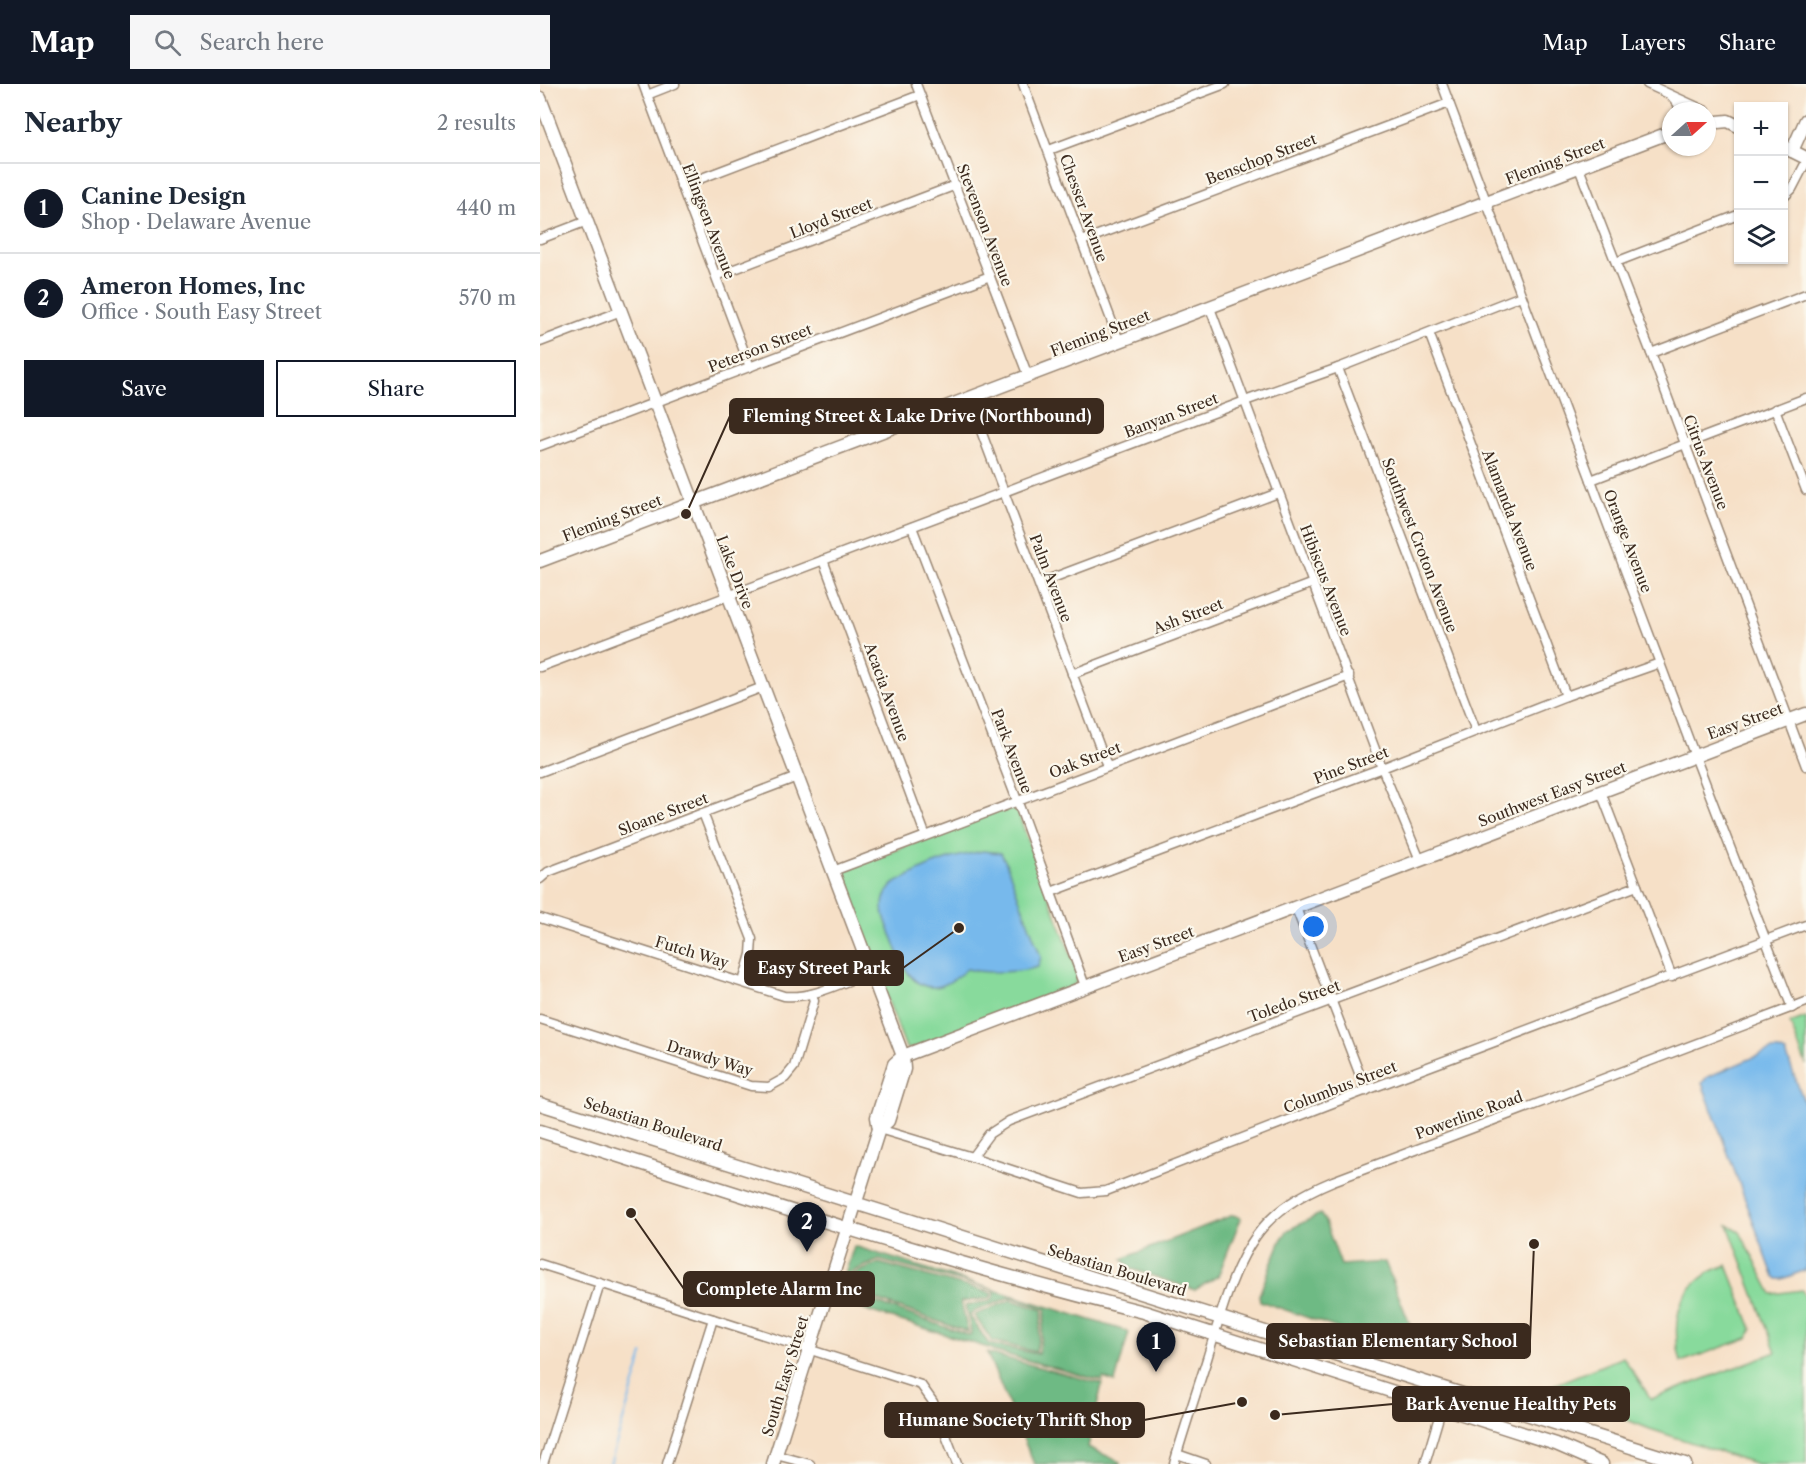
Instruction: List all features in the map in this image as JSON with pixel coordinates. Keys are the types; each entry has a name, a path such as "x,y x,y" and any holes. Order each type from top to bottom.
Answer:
{"street":[{"name":"Ellingsen Avenue","path":"643,84 750,367"},
{"path":"647,94 675,84"},
{"name":"Stevenson Avenue","path":"916,84 1028,376"},
{"name":"Chesser Avenue","path":"1023,84 1119,341"},
{"path":"1049,150 1225,84"},
{"name":"Orange Avenue","path":"1442,84 1792,1008"},
{"path":"1647,84 1687,102"},
{"path":"1670,94 1676,102"},
{"path":"681,186 920,95"},
{"name":"Lake Drive","path":"540,98 903,1056"},
{"name":"Benschop Street","path":"1082,241 1449,103"},
{"path":"1716,115 1733,123"},
{"path":"1788,193 1806,160 1788,149 1806,120"},
{"path":"1716,123 1733,123"},
{"name":"Fleming Street","path":"540,561 1662,136"},
{"name":"Citrus Avenue","path":"1579,168 1806,766"},
{"name":"Lloyd Street","path":"716,276 956,185"},
{"path":"1616,262 1734,217"},
{"path":"540,239 586,221"},
{"name":"Peterson Street","path":"540,446 990,276"},
{"path":"1651,353 1806,294"},
{"name":"Banyan Street","path":"540,667 1338,368 1521,296"},
{"name":"Hibiscus Avenue","path":"1210,308 1382,768 1420,860"},
{"path":"540,342 621,311"},
{"name":"Alamanda Avenue","path":"1430,333 1566,696"},
{"name":"Southwest Croton Avenue","path":"1338,368 1476,731"},
{"path":"1591,480 1806,398"},
{"name":"Palm Avenue","path":"969,399 1107,766"},
{"path":"1775,409 1806,490"},
{"path":"1039,583 1278,492"},
{"name":"Park Avenue","path":"912,527 1085,986"},
{"name":"Acacia Avenue","path":"823,560 925,834"},
{"name":"Ash Street","path":"1072,674 1313,583"},
{"name":"Pine Street","path":"1051,892 1382,768 1566,696 1660,663"},
{"name":"Oak Street","path":"832,871 1348,676"},
{"path":"540,772 763,687"},
{"name":"Easy Street","path":"1695,756 1806,714"},
{"name":"Southwest Easy Street","path":"1420,860 1695,756"},
{"name":"Sloane Street","path":"540,879 548,872 797,777"},
{"path":"1601,792 1672,977"},
{"path":"703,813 752,939 744,982"},
{"name":"Easy Street","path":"903,1056 1420,860"},
{"name":"Toledo Street","path":"972,1157 988,1134 1009,1121 1637,886"},
{"path":"1296,908 1365,1091"},
{"name":"Futch Way","path":"540,918 784,996 796,997 812,994 871,972"},
{"name":"Columbus Street","path":"879,1129 1082,1193 1106,1191 1806,925"},
{"name":"Drawdy Way","path":"540,1019 751,1086 769,1087 786,1078 794,1067 813,1001 812,994"},
{"name":"Powerline Road","path":"1174,1464 1214,1335 1239,1264 1257,1234 1282,1208 1305,1193 1333,1181 1806,1002"},
{"path":"847,1229 879,1129 877,1117 894,1064 903,1056"},
{"name":"Sebastian Boulevard","path":"540,1104 1685,1464"},
{"path":"540,1131 847,1229 1085,1298 1144,1312 1557,1444 1602,1464"},
{"name":"South Easy Street","path":"775,1459 847,1229"},
{"path":"540,1264 921,1385 933,1402 957,1464"},
{"path":"543,1464 600,1284"},
{"path":"668,1464 713,1318"},
{"path":"1425,1464 1447,1390"},
{"path":"1176,1454 1206,1464"},
{"path":"775,1459 810,1464"}],"green space":[{"path":"1005,808 1018,813 1078,974 1076,983 1070,988 911,1049 906,1048 840,875 847,869"},
{"path":"1806,1017 1806,1065 1790,1023"},
{"path":"1320,1214 1341,1265 1385,1262 1421,1352 1405,1352 1260,1301 1259,1295 1281,1240 1288,1230"},
{"path":"1233,1215 1241,1218 1218,1276 1195,1290 1132,1269 1122,1259"},
{"path":"1728,1225 1740,1232 1772,1294 1802,1290 1806,1298 1806,1464 1757,1464 1650,1429 1546,1388 1623,1357 1651,1399 1776,1352"},
{"path":"854,1246 1129,1332 1115,1382 1103,1378 1102,1381 993,1351 836,1301","holes":["879,1260 994,1290 995,1294 991,1301 965,1305 971,1331 968,1335 843,1291 849,1273","1011,1297 1046,1309 1038,1354 989,1344 970,1316 973,1312"]},
{"path":"879,1263 992,1293 990,1298 961,1302 968,1332 846,1289 851,1275"},
{"path":"1727,1265 1752,1329 1748,1338 1681,1362 1677,1330 1682,1303 1698,1280"},
{"path":"1011,1300 1043,1310 1036,1352 992,1341 974,1315"},
{"path":"987,1353 1102,1384 1088,1447 1120,1464 1034,1464"}],"water":[{"path":"983,851 1001,853 1006,863 1041,957 1038,967 1003,972 967,969 944,985 935,987 918,983 907,971 888,926 883,907 886,894 895,883 934,864"},
{"path":"1771,1050 1786,1053 1806,1107 1806,1270 1782,1279 1777,1279 1773,1275 1702,1083 1707,1077"}],"waterway":[{"path":"610,1464 643,1354"}],"place":[{"name":"Fleming Street & Lake Drive (Northbound)","path":"686,514"},
{"name":"Easy Street Park","path":"959,928"},
{"name":"Complete Alarm Inc","path":"631,1213"},
{"name":"Sebastian Elementary School","path":"1534,1244"},
{"name":"Ameron Homes, Inc","path":"807,1252"},
{"name":"Canine Design","path":"1156,1372"},
{"name":"Humane Society Thrift Shop","path":"1242,1402"},
{"name":"Bark Avenue Healthy Pets","path":"1275,1415"}]}
